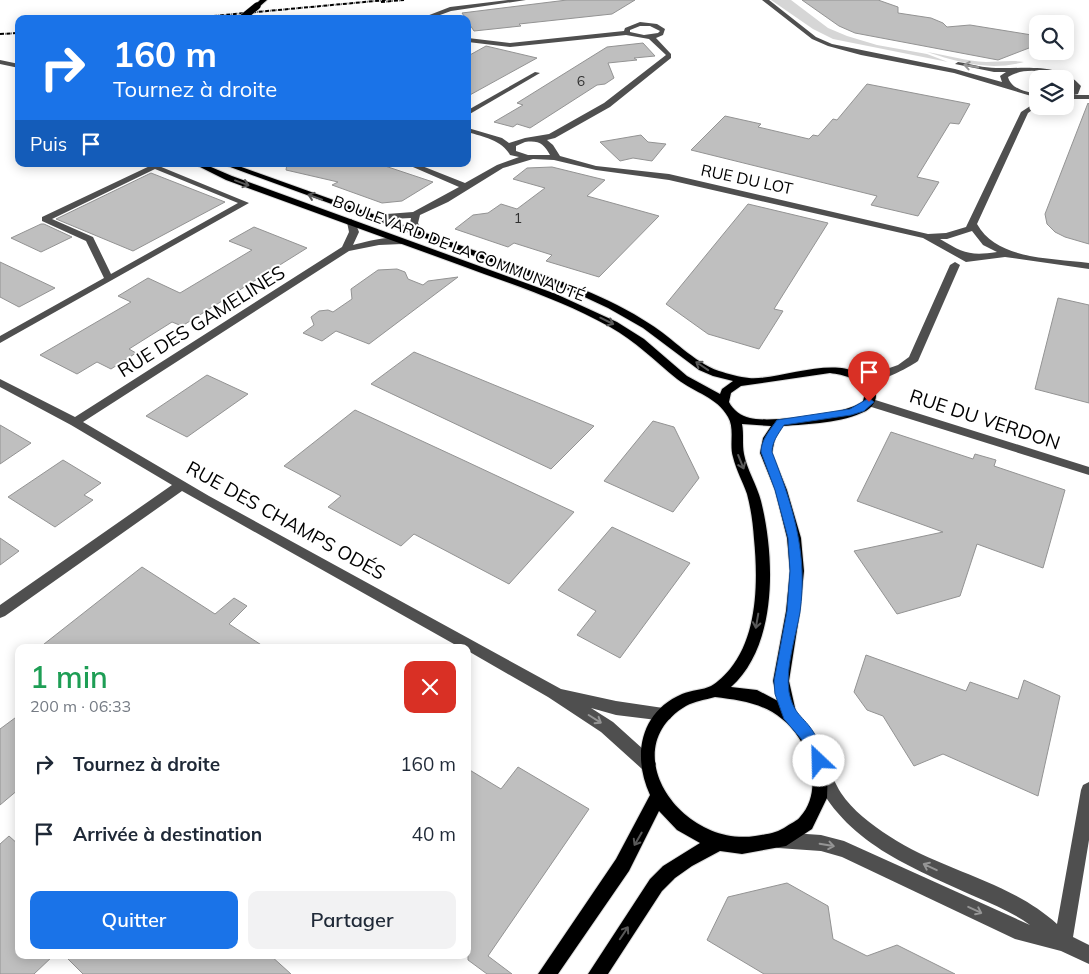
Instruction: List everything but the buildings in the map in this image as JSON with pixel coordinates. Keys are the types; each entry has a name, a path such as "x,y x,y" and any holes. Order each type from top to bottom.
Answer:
{"main road":[{"path":"246,15 264,0"},
{"name":"BOULEVARD DE LA COMMUNAUTÉ","path":"205,167 229,178 552,296 613,324 640,340 684,378 722,400"},
{"name":"BOULEVARD DE LA COMMUNAUTÉ","path":"234,167 598,299 647,326 703,368 727,377 748,381"},
{"path":"830,370 848,373 862,381 870,392 869,402 860,409 851,412 780,422 754,423 733,415 722,400 726,391 732,385 748,381 830,370"},
{"path":"716,691 744,663 754,638 763,582 760,525 754,498 738,453 738,432 733,415"},
{"path":"780,422 769,438 766,452 781,490 794,546 797,571 794,611 781,681 789,715"},
{"path":"716,691 750,695 774,705 789,715 804,730 819,761 822,774 820,794 812,813 798,829 778,840 754,846 720,842 697,833 683,824 666,807 651,779 648,764 650,740 656,726 665,714 677,704 691,696 716,691"},
{"path":"547,974 637,841 658,795"},
{"path":"596,974 656,885 669,872 686,860 720,842"}],"street":[{"path":"432,15 450,8 523,0"},
{"path":"765,0 814,38 830,45 861,54 955,71 1029,93"},
{"path":"796,23 824,37 854,45 982,68 1029,70"},
{"path":"471,40 507,45 627,33 640,37 651,37 660,34 662,30 656,26 639,24 626,28 627,33"},
{"path":"471,131 499,140 534,140 552,136 607,105 668,58 668,54 651,37"},
{"path":"1,61 15,61"},
{"path":"1,61 15,65"},
{"path":"1020,70 1010,72 1004,76 1005,82 1023,100 1025,112"},
{"path":"471,111 537,73"},
{"path":"1074,81 1083,84"},
{"path":"1074,96 1089,97"},
{"path":"949,242 968,231 973,225 981,202 1025,112 1029,109"},
{"path":"552,136 549,140 550,147 553,155 561,160"},
{"path":"499,140 512,150 533,157"},
{"path":"534,140 550,147"},
{"path":"509,162 512,150 520,141"},
{"path":"374,218 416,214 509,162 546,154 550,147"},
{"name":"RUE DU LOT","path":"533,157 688,181 949,242"},
{"path":"109,279 90,240 45,219 153,167"},
{"path":"0,340 245,203 157,167"},
{"path":"417,167 467,187"},
{"path":"416,214 414,223 420,234"},
{"path":"346,249 354,232 351,222"},
{"path":"973,225 990,251 985,255"},
{"path":"949,242 969,235 1013,254"},
{"name":"RUE DES GAMELINES","path":"75,422 346,249 379,242 402,241"},
{"path":"949,242 963,256 974,257"},
{"path":"949,242 955,259 955,265"},
{"path":"955,265 974,257 1013,254 1089,266"},
{"name":"RUE DU VERDON","path":"862,381 902,367 914,359 955,265"},
{"name":"RUE DES CHAMPS ODÉS","path":"0,382 75,422 181,486 466,644"},
{"name":"RUE DU VERDON","path":"869,402 1089,471"},
{"path":"0,612 181,486"},
{"name":"RUE DES CHAMPS ODÉS","path":"471,647 553,692 607,726 648,764"},
{"name":"RUE DES CHAMPS ODÉS","path":"553,692 616,708 665,714"},
{"path":"822,774 827,787 836,800 869,832 923,863 1030,914 1063,942"},
{"path":"1063,942 1089,790"},
{"path":"778,840 821,843 844,849 1022,932 1063,942 1089,955"}],"shaded area":[{"path":"771,0 791,0 828,28 847,36 877,45 927,54 948,62 833,39 813,29"},
{"path":"927,52 986,62 1024,62 1011,65 987,66"}],"railway":[{"path":"224,15 386,0"},
{"path":"381,2 404,0"},
{"path":"0,34 15,33"}],"route":[{"path":"819,761 808,736 789,715 782,694 781,681 794,611 797,571 794,538 781,490 766,452 766,447 769,438 780,422 851,412 866,406 869,402"}]}
